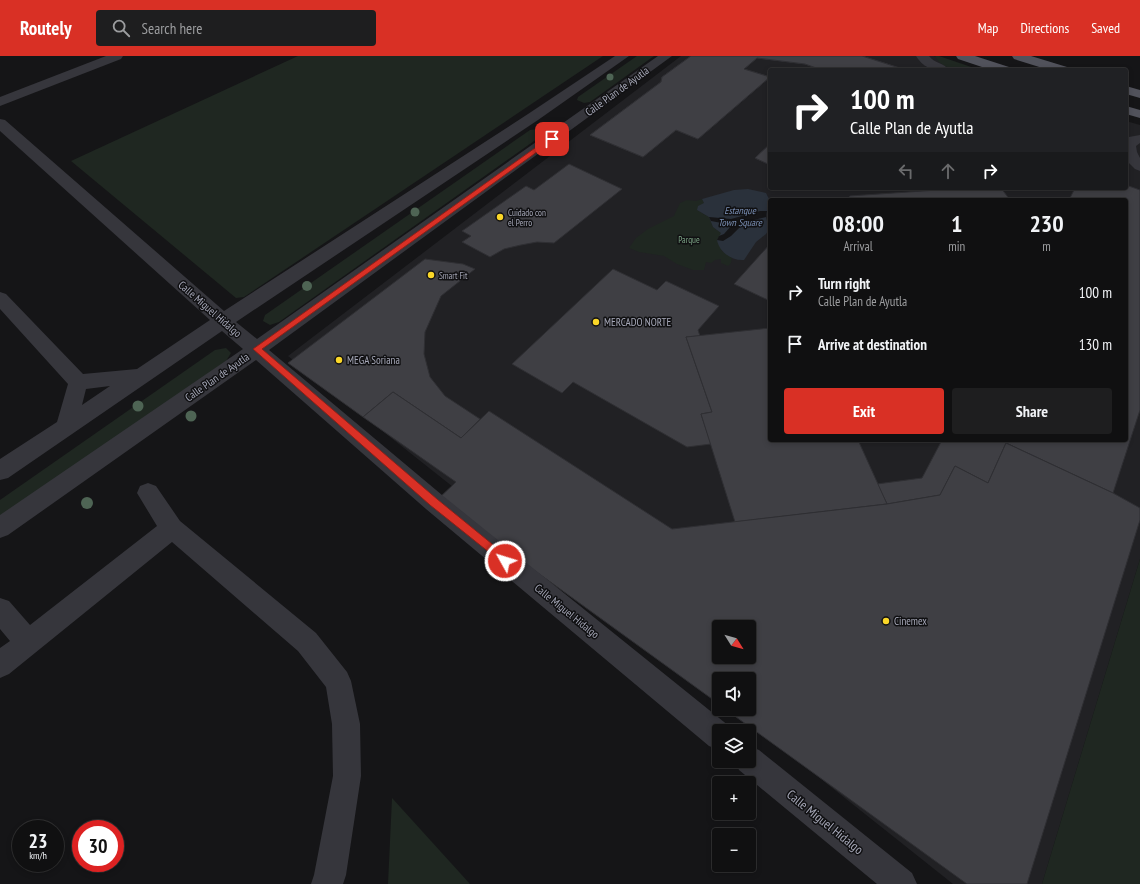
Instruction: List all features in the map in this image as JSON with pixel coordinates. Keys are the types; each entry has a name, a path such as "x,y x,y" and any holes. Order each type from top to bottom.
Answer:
{"main road":[{"path":"962,56 998,68"},
{"path":"1018,56 1056,68"},
{"path":"1128,91 1140,94"}],"street":[{"path":"0,102 117,56"},
{"name":"Calle Plan de Ayutla","path":"1,530 564,130 571,108 623,56"},
{"name":"Calle Plan de Ayutla","path":"0,471 223,321 533,117 571,108 666,56"},
{"path":"922,56 927,62 939,68"},
{"path":"533,117 564,130"},
{"name":"Calle Miguel Hidalgo","path":"0,123 223,321 434,502 712,730"},
{"path":"1140,139 1134,140 1129,145 1128,152 1133,160 1140,166"},
{"path":"0,298 78,382"},
{"path":"78,382 141,376"},
{"path":"66,427 78,382"},
{"path":"148,493 172,528 307,642 338,681 346,724 347,776 330,875 327,884"},
{"path":"0,665 172,528"},
{"path":"0,610 28,643"},
{"name":"Calle Miguel Hidalgo","path":"756,766 901,884"}],"shaded area":[{"path":"681,56 934,56 969,68 768,68 768,190 1128,190 1128,122 1140,125 1140,559 1042,884 953,884 756,727 756,724 752,724 742,716 756,716 756,672 712,672 712,692 288,356"}],"green space":[{"path":"298,56 603,56 244,297 236,298 71,161"},
{"path":"637,56 654,56 590,102 584,103 577,100 578,97"},
{"path":"935,56 974,68 949,68"},
{"path":"538,129 543,132 541,136 279,322 270,325 263,321 265,315 530,130"},
{"name":"Parque","path":"702,199 704,203 697,210 709,217 713,227 721,233 722,251 732,258 731,263 728,266 721,263 721,259 715,260 711,263 706,262 704,270 693,270 677,264 664,256 639,252 629,248 636,238 648,229 674,216 680,203 687,200 696,201"},
{"path":"226,348 231,353 226,361 0,521 0,500 215,350"},
{"path":"1140,559 1140,884 1042,884"},
{"path":"392,798 470,884 388,884"}],"water":[{"name":"Estanque Town Square","path":"748,189 766,193 768,198 766,217 768,231 756,242 744,260 735,259 723,252 717,240 721,233 713,227 709,217 697,210 698,206 704,203 702,199 734,190"}],"pier":[{"path":"760,211 767,211 766,217 745,222 731,236 723,241 717,240 719,236 724,234 732,225 711,221 709,217 731,219"}],"building":[{"path":"691,56 862,56 900,68 816,68 805,64 757,58 744,69 768,76 768,79 698,139 676,130 643,157 590,135 661,82 662,77"},
{"path":"691,56 862,56 900,68 816,68 805,64 757,58 744,69 768,76 768,79 698,139 676,130 643,157 590,135 661,82 662,77"},
{"path":"768,146 768,164 755,158"},
{"path":"768,146 768,164 755,158"},
{"path":"569,164 622,189 554,243 537,242 521,245 504,249 490,257 462,242 471,236 462,231 526,186 534,190"},
{"path":"1128,186 1140,190 1140,410 1113,493 1006,443 988,483 955,466 940,495 887,504 877,484 922,478 941,442 1128,442 1128,198 1070,198 1074,190 1128,190"},
{"path":"937,190 1002,190 1008,198 848,198 850,196"},
{"path":"768,246 768,300 734,284"},
{"path":"425,259 463,264 475,269 441,296 425,332 424,354 430,377 445,396 480,419 461,438 393,392 363,417 288,363"},
{"path":"613,269 657,290 666,281 719,306 698,330 700,336 686,337 712,412 701,414 711,444 687,447 573,382 562,393 512,364"},
{"path":"768,328 768,442 859,442 887,504 735,522 701,414 712,412 686,337"},
{"path":"393,392 461,438 489,411 672,529 887,504 940,495 955,466 988,483 1006,443 1113,493 1140,508 1140,520 1027,884 967,884 756,731 756,724 746,724 735,716 756,716 756,672 712,672 712,699 437,500 456,482 363,417"}],"place":[{"name":"Cuidado con el Perro","path":"500,217"},
{"name":"Smart Fit","path":"431,275"},
{"name":"MERCADO NORTE","path":"596,322"},
{"name":"MEGA Soriana","path":"339,360"},
{"name":"Cinemex","path":"886,621"}],"route":[{"path":"505,561 434,502 257,349 552,139"}]}
